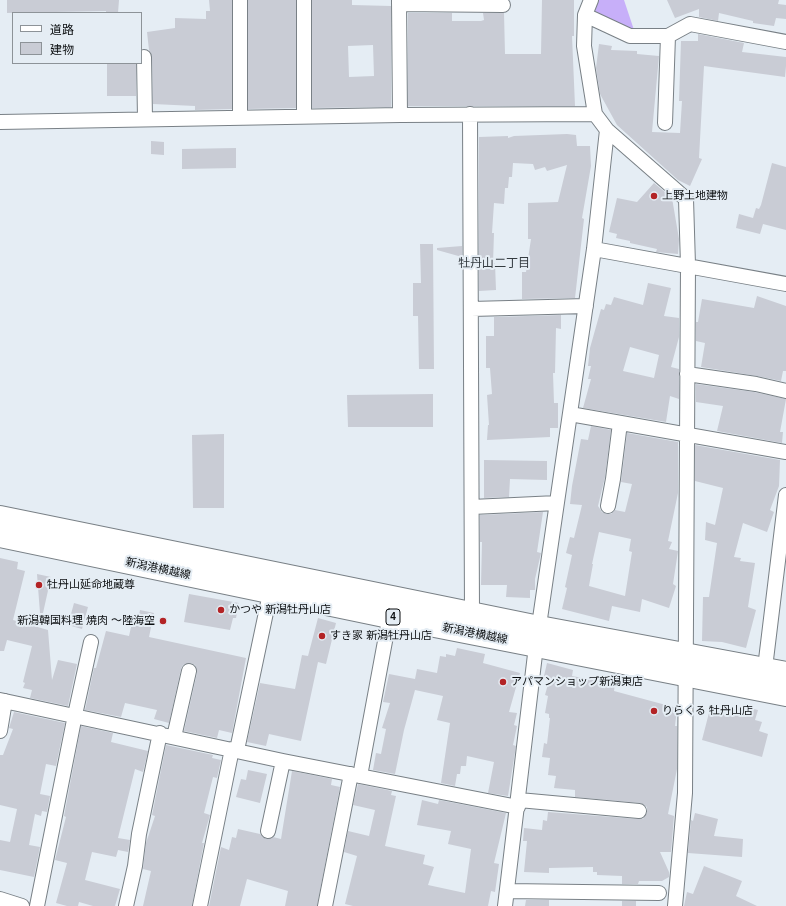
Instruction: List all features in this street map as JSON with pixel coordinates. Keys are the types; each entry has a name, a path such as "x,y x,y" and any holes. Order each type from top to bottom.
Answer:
{"main road":[{"name":"新潟港横越線","path":"0,517 272,582"},
{"name":"新潟港横越線","path":"0,536 272,582 391,606 538,636 685,675 786,695"},
{"name":"新潟港横越線","path":"391,606 472,612 538,636 685,653 786,673"}],"street":[{"path":"240,0 240,118"},
{"path":"304,0 304,116"},
{"path":"591,0 585,15 584,46 595,114 607,130 686,199 688,265 685,793 675,906"},
{"path":"400,115 399,2 503,5"},
{"path":"585,15 630,36 668,36 690,24 786,42"},
{"path":"665,123 668,36"},
{"path":"144,57 145,119"},
{"path":"470,114 472,612"},
{"path":"0,122 304,116 595,114"},
{"path":"505,906 538,636 594,249 607,130"},
{"path":"594,249 786,284"},
{"path":"471,309 586,306"},
{"path":"687,374 756,384 786,391"},
{"path":"570,414 687,436 786,452"},
{"path":"608,506 620,423"},
{"path":"765,668 786,495"},
{"path":"472,507 557,503"},
{"path":"200,906 272,582"},
{"path":"325,906 391,606"},
{"path":"37,906 74,715 91,642"},
{"path":"174,736 189,671"},
{"path":"0,731 3,700 174,736 283,761 518,804 639,811"},
{"path":"126,906 160,733"},
{"path":"268,830 283,761"},
{"path":"507,891 659,893"},
{"path":"0,899 22,906"}],"shaded area":[{"path":"591,0 624,0 636,36 585,15"}],"building":[{"path":"7,0 119,0 118,12 7,13"},
{"path":"209,0 232,0 232,109 195,110 195,106 153,104 152,57 149,50 147,32 175,28 175,18 206,19 206,11 210,11"},
{"path":"248,0 296,0 296,108 248,109"},
{"path":"312,0 352,0 352,5 391,6 391,107 312,108","holes":["373,45 374,76 349,77 348,46"]},
{"path":"542,0 574,0 574,36 572,36 575,106 408,106 408,13 452,13 452,21 481,21 484,20 483,13 504,13 505,54 541,54"},
{"path":"667,0 779,0 778,4 786,5 786,19 776,18 774,26 753,23 753,21 719,13 718,21 699,17 699,9 675,18"},
{"path":"698,34 744,43 742,52 786,57 786,66 785,77 704,66 699,158 702,159 690,186 678,180 617,125 600,94 596,68 599,44 612,46 611,50 637,51 637,54 659,56 652,132 680,133 682,101 679,101 681,41 698,41"},
{"path":"107,64 136,64 136,96 107,96"},
{"path":"576,135 577,146 590,146 591,166 582,218 584,219 575,298 522,299 522,272 526,272 531,239 528,239 528,203 558,202 567,165 547,171 545,167 535,170 533,164 513,163 512,177 509,177 508,188 505,188 504,204 494,203 492,233 494,233 493,263 495,263 496,290 479,291 479,137 508,136 508,138 514,136"},
{"path":"151,141 164,142 164,155 151,154"},
{"path":"236,148 236,168 182,169 182,149"},
{"path":"772,163 786,167 786,230 763,224 760,234 736,228 739,214 753,218 756,208 759,209"},
{"path":"654,183 672,198 679,239 678,254 656,252 657,249 630,243 630,241 616,238 617,234 609,232 617,198 637,202"},
{"path":"420,244 433,244 434,369 419,369 418,316 413,316 413,283 421,283"},
{"path":"462,246 462,257 437,250 437,248"},
{"path":"648,283 671,288 664,316 679,318 679,337 671,367 679,369 679,399 670,396 666,422 583,408 591,379 588,379 591,366 588,366 590,348 601,309 604,310 606,304 611,305 614,297 643,305","holes":["630,347 659,355 654,378 623,371"]},
{"path":"757,296 786,306 786,371 783,371 781,381 701,367 705,343 696,341 696,322 698,322 702,299 754,308"},
{"path":"561,315 561,329 556,328 555,373 553,373 554,403 558,403 558,428 550,428 550,437 487,440 489,425 487,395 492,394 490,368 486,368 486,336 494,336 494,317"},
{"path":"696,384 754,392 786,399 780,432 783,432 782,443 717,431 723,406 696,402"},
{"path":"433,394 433,427 348,427 347,395"},
{"path":"591,426 611,430 605,477 598,506 602,512 607,514 611,514 615,510 625,512 632,484 621,482 627,433 678,442 678,493 668,541 672,542 669,549 678,551 673,584 676,586 669,608 642,599 640,612 612,606 609,621 562,609 572,555 566,553 570,537 574,538 582,505 570,504 572,486 581,439 588,440","holes":["599,532 631,539 629,551 632,552 625,596 589,586"]},
{"path":"224,434 224,508 193,508 192,435"},
{"path":"695,445 780,460 779,486 770,510 774,512 767,532 743,523 734,557 741,558 740,561 755,563 748,607 756,610 746,648 722,642 702,641 703,597 709,597 717,543 705,540 706,522 715,525 723,488 695,481"},
{"path":"484,460 547,461 547,480 510,479 509,497 484,498"},
{"path":"543,512 537,552 541,553 535,579 535,590 530,590 530,598 506,597 507,585 481,585 482,542 480,542 480,515"},
{"path":"0,558 18,562 17,569 25,571 13,620 48,630 52,680 58,660 77,664 68,706 30,698 32,690 23,688 25,683 23,682 32,646 7,640 4,651 0,651"},
{"path":"37,574 51,577 43,613 40,613"},
{"path":"189,594 239,603 236,618 233,618 230,630 184,622"},
{"path":"74,603 88,607 82,629 68,625"},
{"path":"140,610 154,613 149,637 246,658 232,733 219,730 217,738 184,731 197,673 195,665 190,663 183,665 181,669 169,723 154,719 157,710 125,703 121,717 85,710 94,668 96,668 106,631 129,636 134,614 139,615"},
{"path":"318,618 336,623 326,664 318,662 301,741 269,734 266,746 247,742 260,683 295,689 302,655 308,656"},
{"path":"457,648 485,654 483,663 520,673 509,712 517,713 514,725 517,726 513,745 516,746 508,796 488,793 494,762 467,756 466,766 461,766 460,774 457,774 455,786 441,783 450,723 437,720 443,696 415,690 404,730 395,774 373,770 376,753 381,754 386,729 382,728 390,703 383,702 389,674 415,679 417,669 437,673 440,656 446,657 446,654 455,656"},
{"path":"547,663 573,670 572,676 615,684 614,691 677,708 675,726 677,726 677,769 668,814 674,816 671,852 660,852 669,872 669,877 662,881 639,881 638,884 622,884 622,876 597,875 597,872 593,872 593,867 549,868 549,873 524,872 527,841 523,841 524,828 542,830 543,820 547,821 548,812 643,819 647,812 647,807 640,803 575,797 575,790 554,788 556,776 548,775 550,758 542,757 544,743 547,744 550,718 549,714 545,713 548,696 545,695 550,677 544,676"},
{"path":"711,705 744,714 746,707 758,710 755,720 762,722 759,731 768,734 762,757 702,740"},
{"path":"14,712 65,723 56,766 46,764 40,794 50,796 47,812 42,811 41,816 35,814 29,845 40,847 34,877 0,870 0,840 10,842 17,809 0,805 0,755 3,755 13,729 9,728"},
{"path":"81,726 113,733 111,742 148,751 143,772 135,769 118,838 130,840 128,852 118,850 116,857 92,852 85,880 120,889 115,906 93,906 79,902 78,906 67,906 56,903 67,863 55,860 66,817 64,816"},
{"path":"166,745 213,755 212,758 221,760 217,778 213,777 204,813 210,815 202,843 204,843 192,906 143,906 151,871 143,869 146,843 155,816 152,815"},
{"path":"248,770 267,774 260,803 236,797 241,779 246,780"},
{"path":"292,771 332,779 331,785 340,787 317,906 285,906 288,891 247,879 240,906 209,906 221,847 229,850 232,837 236,838 238,829 260,834 266,839 273,837 281,839"},
{"path":"358,784 392,791 391,795 396,796 385,846 425,855 423,864 434,867 428,885 465,893 471,849 448,844 451,831 417,825 422,800 438,804 439,800 506,813 494,863 499,864 495,892 491,891 488,906 353,906 345,904 357,856 344,852 348,831 369,836 375,810 353,805"},
{"path":"695,813 718,819 714,836 743,839 742,857 688,853 691,820 693,821"},
{"path":"704,866 742,881 736,896 757,906 684,906 687,892 693,894"},
{"path":"526,900 549,900 549,906 525,906"},
{"path":"622,901 636,901 636,906 622,906"}],"place":[{"name":"上野土地建物","path":"654,196"},
{"name":"牡丹山延命地蔵尊","path":"39,585"},
{"name":"かつや 新潟牡丹山店","path":"221,610"},
{"name":"新潟韓国料理 焼肉 ～陸海空","path":"163,621"},
{"name":"すき家 新潟牡丹山店","path":"322,636"},
{"name":"アパマンショップ新潟東店","path":"503,682"},
{"name":"りらくる 牡丹山店","path":"654,711"}],"district":[{"name":"牡丹山二丁目","path":"494,264"}]}
